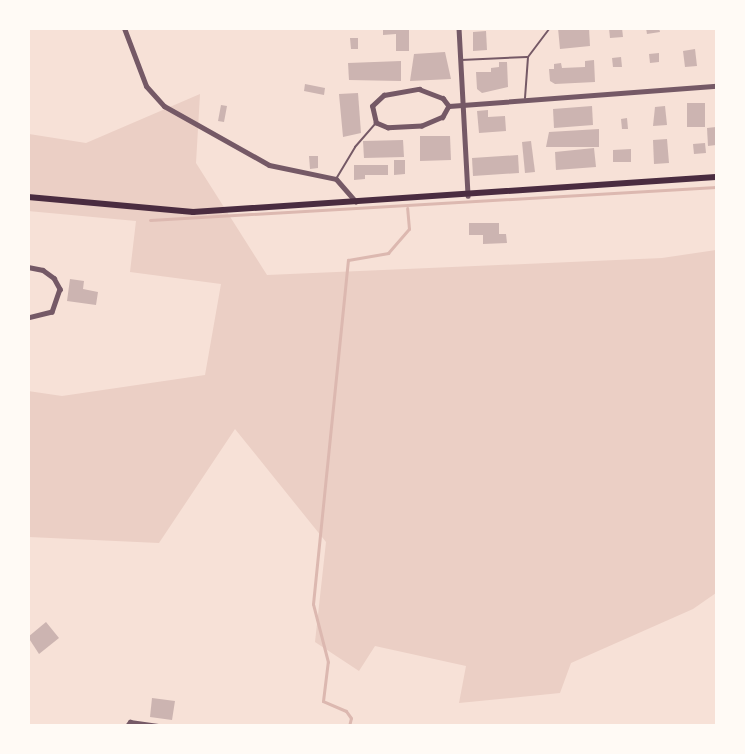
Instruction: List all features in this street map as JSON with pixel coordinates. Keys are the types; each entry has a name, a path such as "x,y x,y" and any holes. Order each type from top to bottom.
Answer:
{"main road":[{"path":"28,197 193,213 358,204 717,177"}],"street":[{"path":"124,28 146,86 164,106 268,165 336,179 358,204"},
{"path":"459,28 465,105 468,196"},
{"path":"449,106 717,86"},
{"path":"419,89 444,98 449,106 442,117 422,126 388,128 376,123 372,105 384,95 419,89"},
{"path":"28,267 49,274 60,289 52,312 28,318"},
{"path":"127,726 158,726"}],"lane":[{"path":"525,101 528,57 550,28"},
{"path":"461,60 528,57"},
{"path":"336,179 355,147 376,123"}],"shaded area":[{"path":"200,94 196,163 267,275 662,258 716,250 716,593 693,609 571,663 560,693 459,703 466,666 375,646 359,671 315,642 326,542 235,429 159,543 29,537 28,391 62,396 205,375 221,284 130,272 136,221 28,211 29,134 86,143"}],"building":[{"path":"383,28 409,28 409,51 396,51 396,34 383,35"},
{"path":"558,28 589,28 590,46 560,49"},
{"path":"609,28 622,28 623,37 610,38"},
{"path":"646,28 659,28 660,32 647,34"},
{"path":"486,31 487,50 473,51 473,32"},
{"path":"350,38 358,38 358,49 351,49"},
{"path":"695,49 697,66 685,67 683,51"},
{"path":"445,52 451,79 410,81 414,54"},
{"path":"659,53 659,62 650,63 649,54"},
{"path":"621,57 622,67 613,67 612,58"},
{"path":"594,60 595,82 555,84 550,81 549,69 554,69 554,64 561,63 562,68 585,67 585,61"},
{"path":"401,61 401,81 349,80 348,63"},
{"path":"499,62 507,62 508,87 482,93 477,89 476,72 491,72 491,68 499,67"},
{"path":"305,84 325,88 324,95 304,91"},
{"path":"358,93 361,133 343,137 339,94"},
{"path":"687,103 705,103 705,127 687,127"},
{"path":"221,105 227,106 224,122 218,121"},
{"path":"592,106 593,125 554,128 553,109"},
{"path":"665,106 667,125 653,126 655,107"},
{"path":"488,110 488,117 505,116 506,131 479,133 477,111"},
{"path":"627,118 628,129 622,129 621,119"},
{"path":"716,127 716,145 708,146 707,128"},
{"path":"599,129 599,147 546,147 549,132"},
{"path":"420,136 450,136 451,160 420,161"},
{"path":"667,139 669,163 654,164 653,140"},
{"path":"403,140 404,157 364,158 363,141"},
{"path":"531,141 535,172 525,173 522,142"},
{"path":"705,143 706,153 694,154 693,144"},
{"path":"594,148 596,167 556,170 555,152"},
{"path":"631,149 631,162 613,162 613,150"},
{"path":"518,155 519,173 473,176 472,158"},
{"path":"309,156 318,156 318,168 310,169"},
{"path":"394,160 405,160 405,174 394,175"},
{"path":"354,165 388,165 388,175 365,175 365,179 354,180"},
{"path":"469,223 499,223 499,234 506,234 507,243 483,244 483,235 469,235"},
{"path":"70,279 84,281 83,289 98,292 96,305 67,301"},
{"path":"46,622 59,638 39,654 28,637"},
{"path":"152,698 175,701 172,720 150,717"}],"waterway":[{"path":"150,220 716,187"},
{"path":"349,726 351,718 346,711 323,701 328,662 313,604 348,260 388,253 409,229 407,208"}]}
